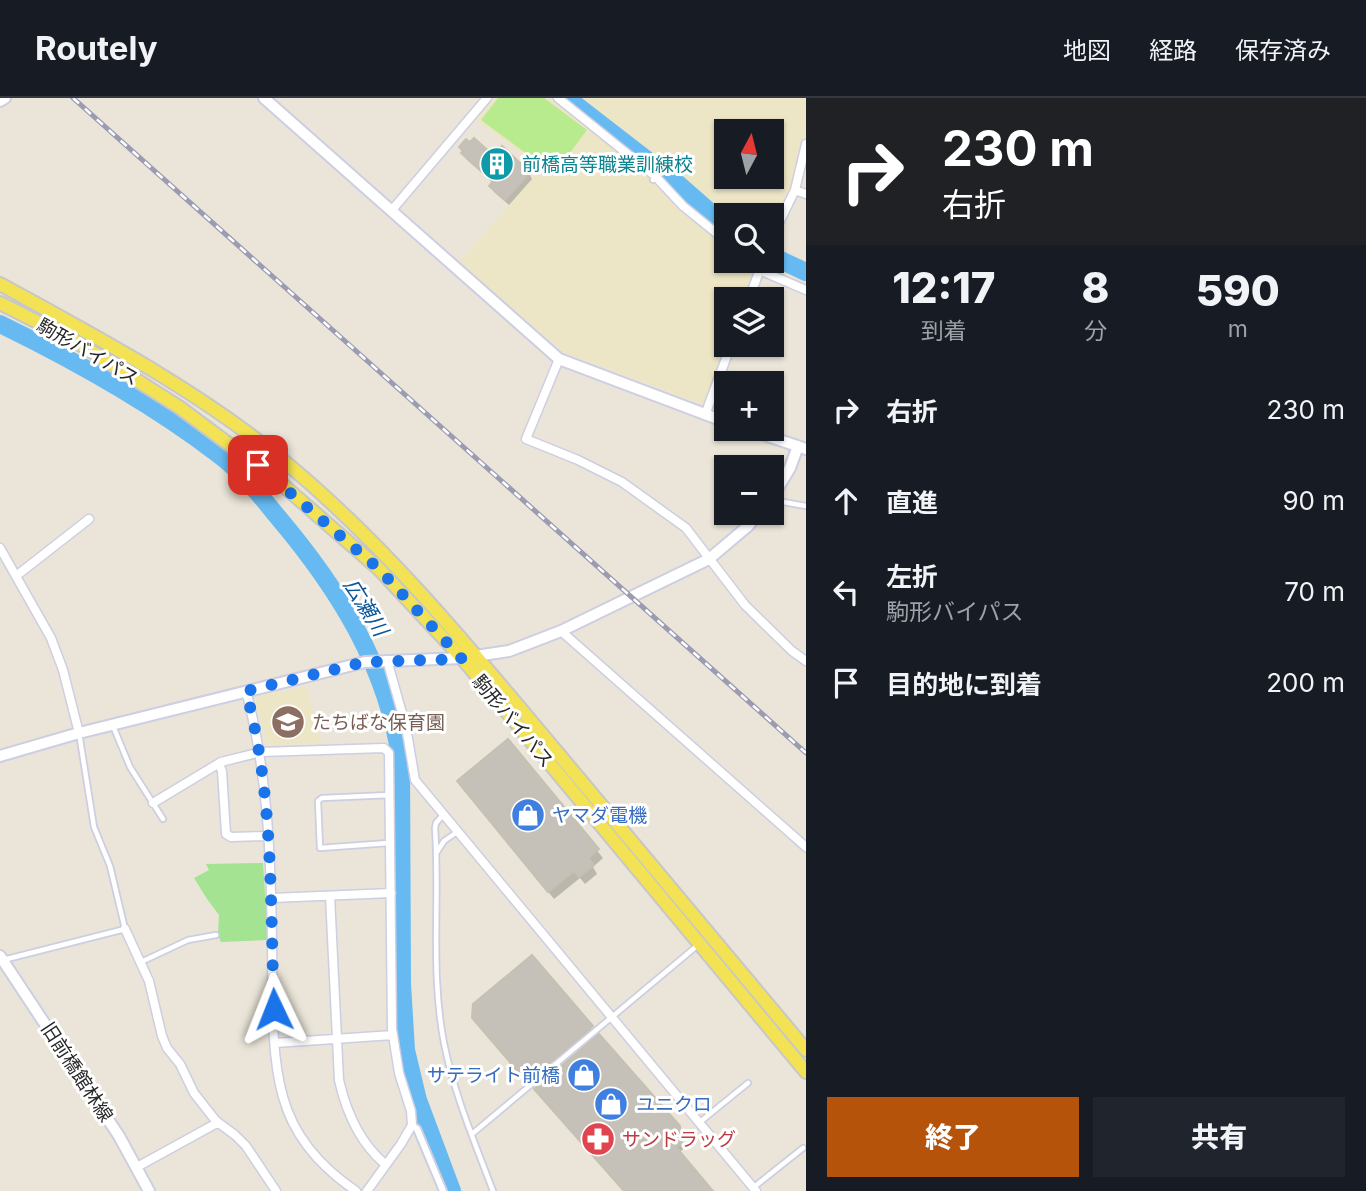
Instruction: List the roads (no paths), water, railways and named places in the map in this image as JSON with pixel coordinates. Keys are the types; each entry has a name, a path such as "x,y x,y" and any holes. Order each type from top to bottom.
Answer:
{"main road":[{"name":"駒形バイパス","path":"0,284 188,391 289,466 391,562 476,655 806,1050"},
{"name":"駒形バイパス","path":"0,303 75,341 179,407 277,480 379,569 462,659 806,1072"},
{"path":"692,926 707,944 717,966"}],"street":[{"path":"0,101 5,98"},
{"path":"264,98 559,359 714,418"},
{"path":"392,209 488,98"},
{"path":"558,98 654,177 714,231"},
{"path":"784,212 795,190 806,144"},
{"path":"795,190 806,194"},
{"path":"767,273 806,290"},
{"path":"705,415 727,357"},
{"path":"559,359 526,439 622,482 686,528 745,605 792,651 806,660"},
{"path":"784,441 802,447 784,478"},
{"path":"16,576 89,519"},
{"path":"0,756 79,733 365,662 462,659 509,651 561,631 709,559 749,525"},
{"path":"0,548 55,648 79,733"},
{"path":"561,631 806,847"},
{"path":"384,660 408,738 415,780 755,1189"},
{"path":"246,691 261,752 272,898 278,1076 283,1098 297,1129 317,1159 356,1191"},
{"path":"153,803 219,764 261,752 384,748 389,753 393,1035 412,1125 367,1191"},
{"path":"219,764 222,771 226,834 231,837 267,836"},
{"path":"272,898 391,893"},
{"path":"330,896 339,1080 345,1105 360,1136 385,1164"},
{"path":"125,929 149,981 164,1043 180,1064 194,1093 217,1122 246,1146 276,1191"},
{"name":"旧前橋館林線","path":"1,958 119,1136 149,1191"},
{"path":"275,1043 393,1035"},
{"path":"137,1167 217,1122"},
{"path":"412,1125 417,1129 443,1191"}],"lane":[{"path":"654,177 661,163"},
{"path":"784,501 806,506"},
{"path":"112,725 130,767 163,819"},
{"path":"1,958 125,929 110,866 94,827 79,733"},
{"path":"391,795 318,799 320,848 391,843"},
{"path":"443,815 436,823 440,1017 456,1091 493,1191"},
{"path":"437,852 444,841 457,832"},
{"path":"141,962 188,940 216,935"},
{"path":"472,1135 699,944"},
{"path":"699,1122 748,1083"},
{"path":"755,1189 803,1148"}],"waterway":[{"path":"567,98 677,183 714,215"},
{"path":"784,262 806,272"},
{"name":"広瀬川","path":"0,324 112,384 193,435 226,461 249,483 299,543 340,600 357,631 385,694 401,763 402,984 406,1050 418,1100 452,1191"}],"railway":[{"path":"73,98 806,753"}],"place":[{"name":"前橋高等職業訓練校","path":"497,164"},
{"name":"たちばな保育園","path":"288,722"},
{"name":"ヤマダ電機","path":"528,815"},
{"name":"サテライト前橋","path":"584,1075"},
{"name":"ユニクロ","path":"611,1104"},
{"name":"サンドラッグ","path":"598,1139"}]}
